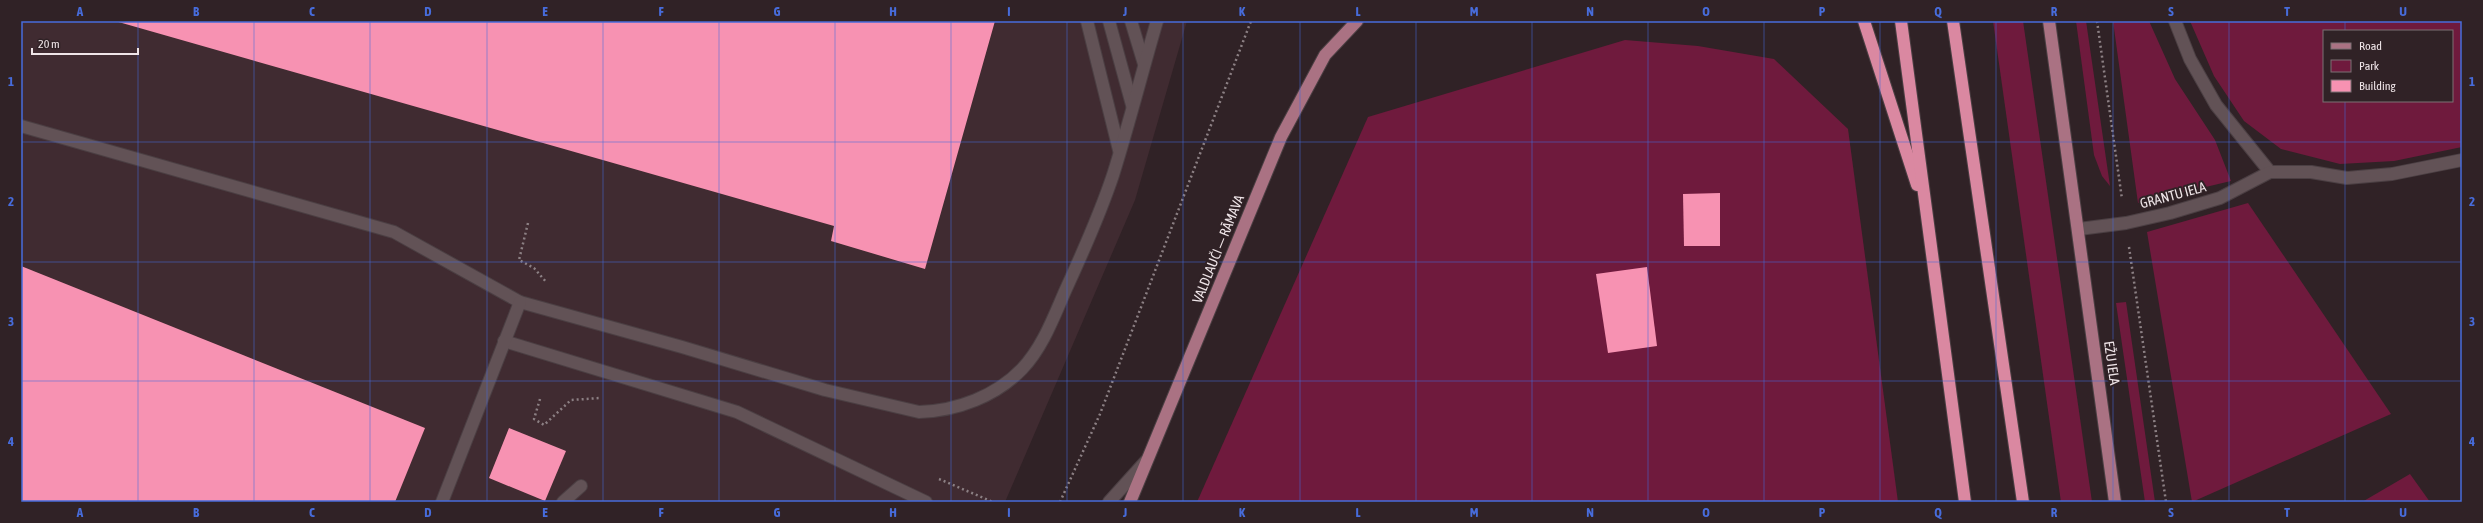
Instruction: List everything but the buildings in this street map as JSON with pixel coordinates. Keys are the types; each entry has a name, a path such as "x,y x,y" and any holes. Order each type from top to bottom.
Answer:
{"highway":[{"path":"1864,21 1925,210"},
{"path":"1901,21 1964,502"},
{"path":"1953,21 2023,502"}],"main road":[{"name":"VALDLAUČI — RĀMAVA","path":"1130,502 1150,457 1281,137 1325,55 1356,21"},
{"name":"EŽU IELA","path":"2049,21 2079,229 2115,502"}],"street":[{"path":"1087,21 1120,151"},
{"path":"1109,21 1132,106"},
{"path":"1131,21 1144,64"},
{"path":"1148,21 1152,37"},
{"path":"21,126 394,232 520,302 682,347 825,390 919,412 934,412 979,399 1004,384 1022,368 1032,356 1048,329 1095,223 1120,151 1156,21"},
{"path":"2175,21 2190,59 2216,105 2270,172"},
{"name":"GRANTU IELA","path":"2079,229 2126,223 2170,213 2220,198 2270,172 2311,172 2347,178 2392,174 2462,160"},
{"path":"442,502 520,302"},
{"path":"504,341 737,412 926,502"},
{"path":"1109,502 1150,457"},
{"path":"563,502 581,486"}],"path":[{"path":"1060,502 1100,414 1251,21"},
{"path":"2097,21 2166,502"},
{"path":"528,223 519,260 534,268 552,288"},
{"path":"540,399 534,419 544,425"}],"shaded area":[{"path":"21,21 1187,21 1135,200 1005,502 21,502"}],"green space":[{"path":"1993,21 2023,21 2092,502 2061,502"},
{"path":"2076,21 2086,21 2110,186 2102,176 2094,155"},
{"path":"2113,21 2149,21 2175,79 2215,140 2231,181 2138,203"},
{"path":"2190,21 2462,21 2462,147 2394,161 2340,164 2281,149 2244,121 2214,76"},
{"path":"1625,40 1698,46 1774,59 1848,129 1898,502 1197,502 1368,117"},
{"path":"2248,203 2391,414 2192,502 2147,232"},
{"path":"2126,302 2155,502 2145,502 2116,303"},
{"path":"2410,474 2430,502 2362,502"}]}
